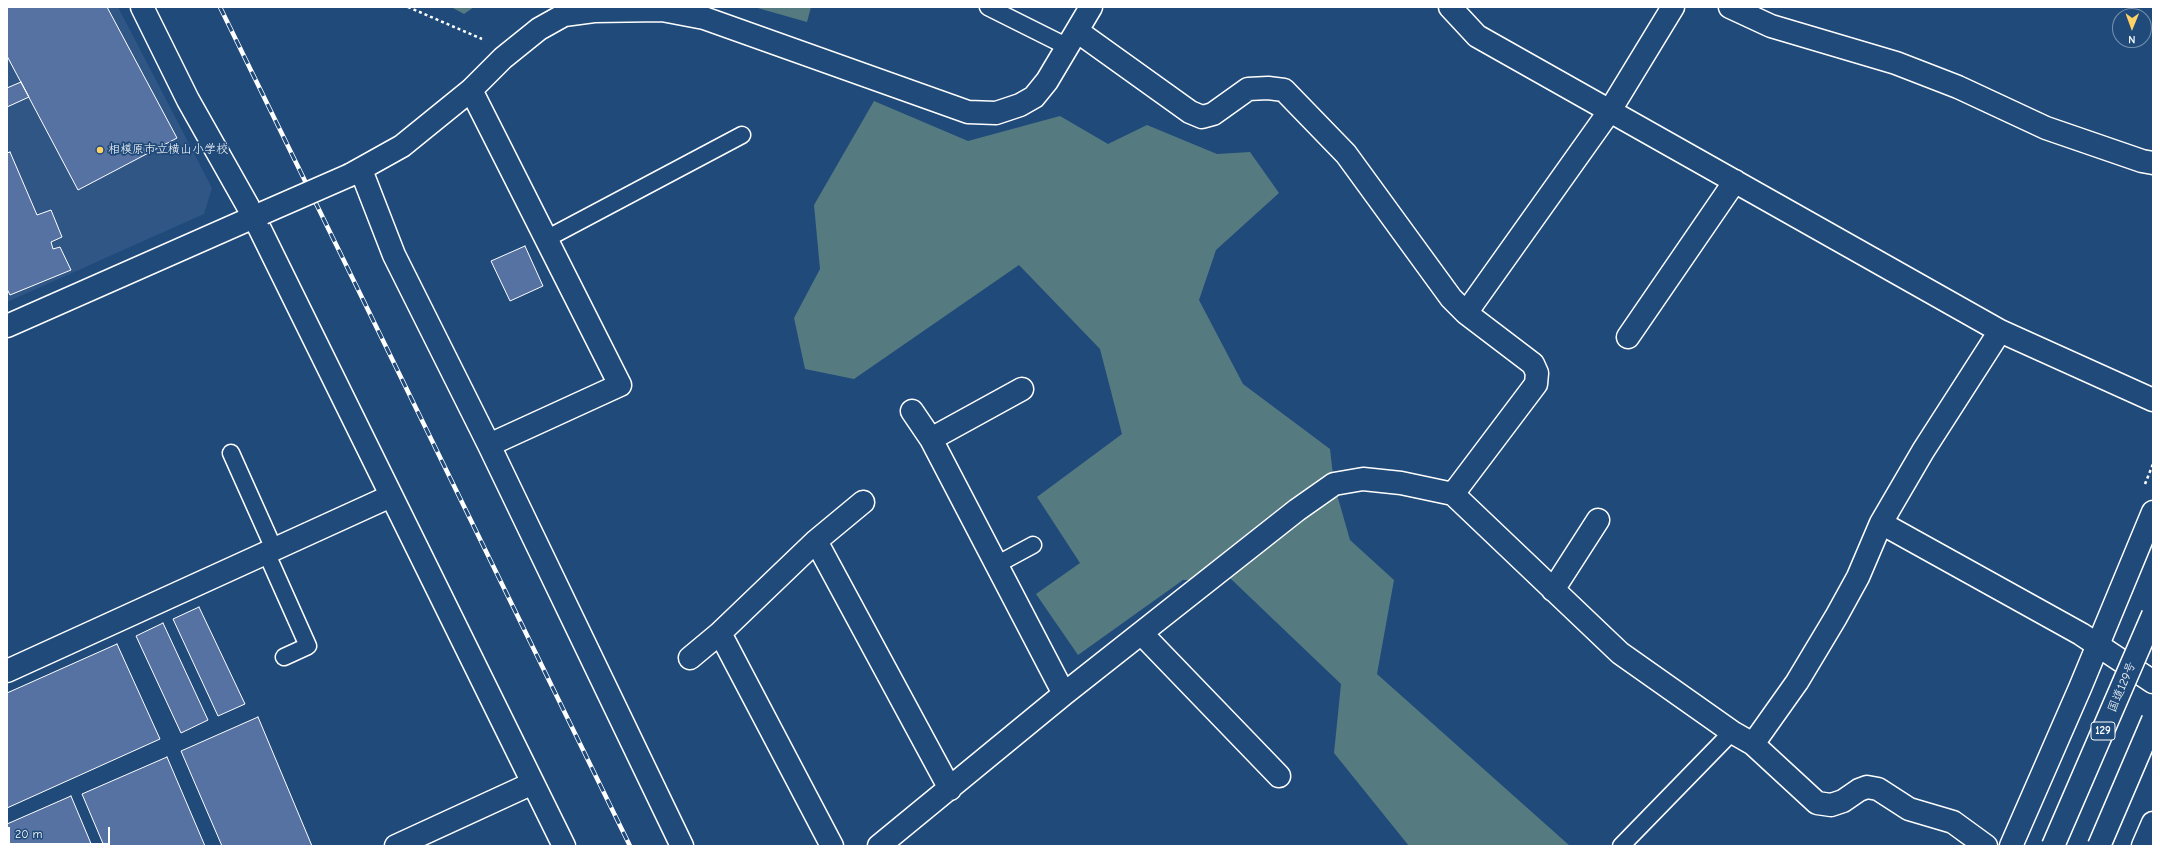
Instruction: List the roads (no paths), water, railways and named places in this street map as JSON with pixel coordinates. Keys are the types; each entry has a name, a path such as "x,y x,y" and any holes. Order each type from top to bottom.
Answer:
{"main road":[{"path":"142,7 188,100 259,215 391,496 564,846"},
{"path":"7,326 355,173 402,146 471,90 539,29 564,15 594,11 662,10 704,18 968,112 996,114 1020,105 1034,97 1047,81 1090,7"},
{"path":"1450,7 1477,36 1609,112 1735,181 2000,331 2153,400"},
{"path":"1466,313 1609,112 1673,7"},
{"path":"1730,7 1771,26 1896,63 1958,87 2046,128 2142,161 2153,163"},
{"path":"1072,39 1190,112 1202,116 1213,114 1248,89 1268,88 1284,90 1346,154 1451,298 1466,313 1533,364 1537,373 1536,384 1453,494"},
{"path":"471,90 620,385 489,445"},
{"path":"355,173 394,255 489,445 682,846"},
{"path":"1628,337 1735,181"},
{"path":"1753,744 1797,682 1836,617 1858,577 1881,523 1923,451 2000,331"},
{"path":"931,440 1022,389"},
{"path":"912,411 931,440 1064,694"},
{"path":"879,846 1064,694 1142,634 1297,510 1334,484 1363,479 1401,483 1453,494 1620,653 1732,732 1753,744 1817,803 1831,805 1843,801 1859,790 1868,788 1878,789 1909,809 1953,822 1986,846"},
{"path":"7,671 391,496"},
{"path":"690,658 720,633 816,541 863,502"},
{"path":"2011,846 2098,646 2153,512"},
{"path":"1553,590 1598,520"},
{"path":"1881,523 2098,646 2153,682"},
{"path":"816,541 950,789"},
{"name":"国道129号","path":"2053,846 2153,615"},
{"path":"720,633 832,846"},
{"path":"1142,634 1279,776"},
{"path":"2099,846 2153,720"},
{"path":"396,846 533,783"},
{"path":"2143,846 2153,823"}],"lane":[{"path":"988,7 1072,39"},
{"path":"546,239 742,134"},
{"path":"231,453 308,646 284,657"},
{"path":"996,565 1033,545"},
{"path":"1621,846 1732,732"}],"railway":[{"path":"220,7 630,846"}],"place":[{"name":"相模原市立横山小学校","path":"100,150"}]}
